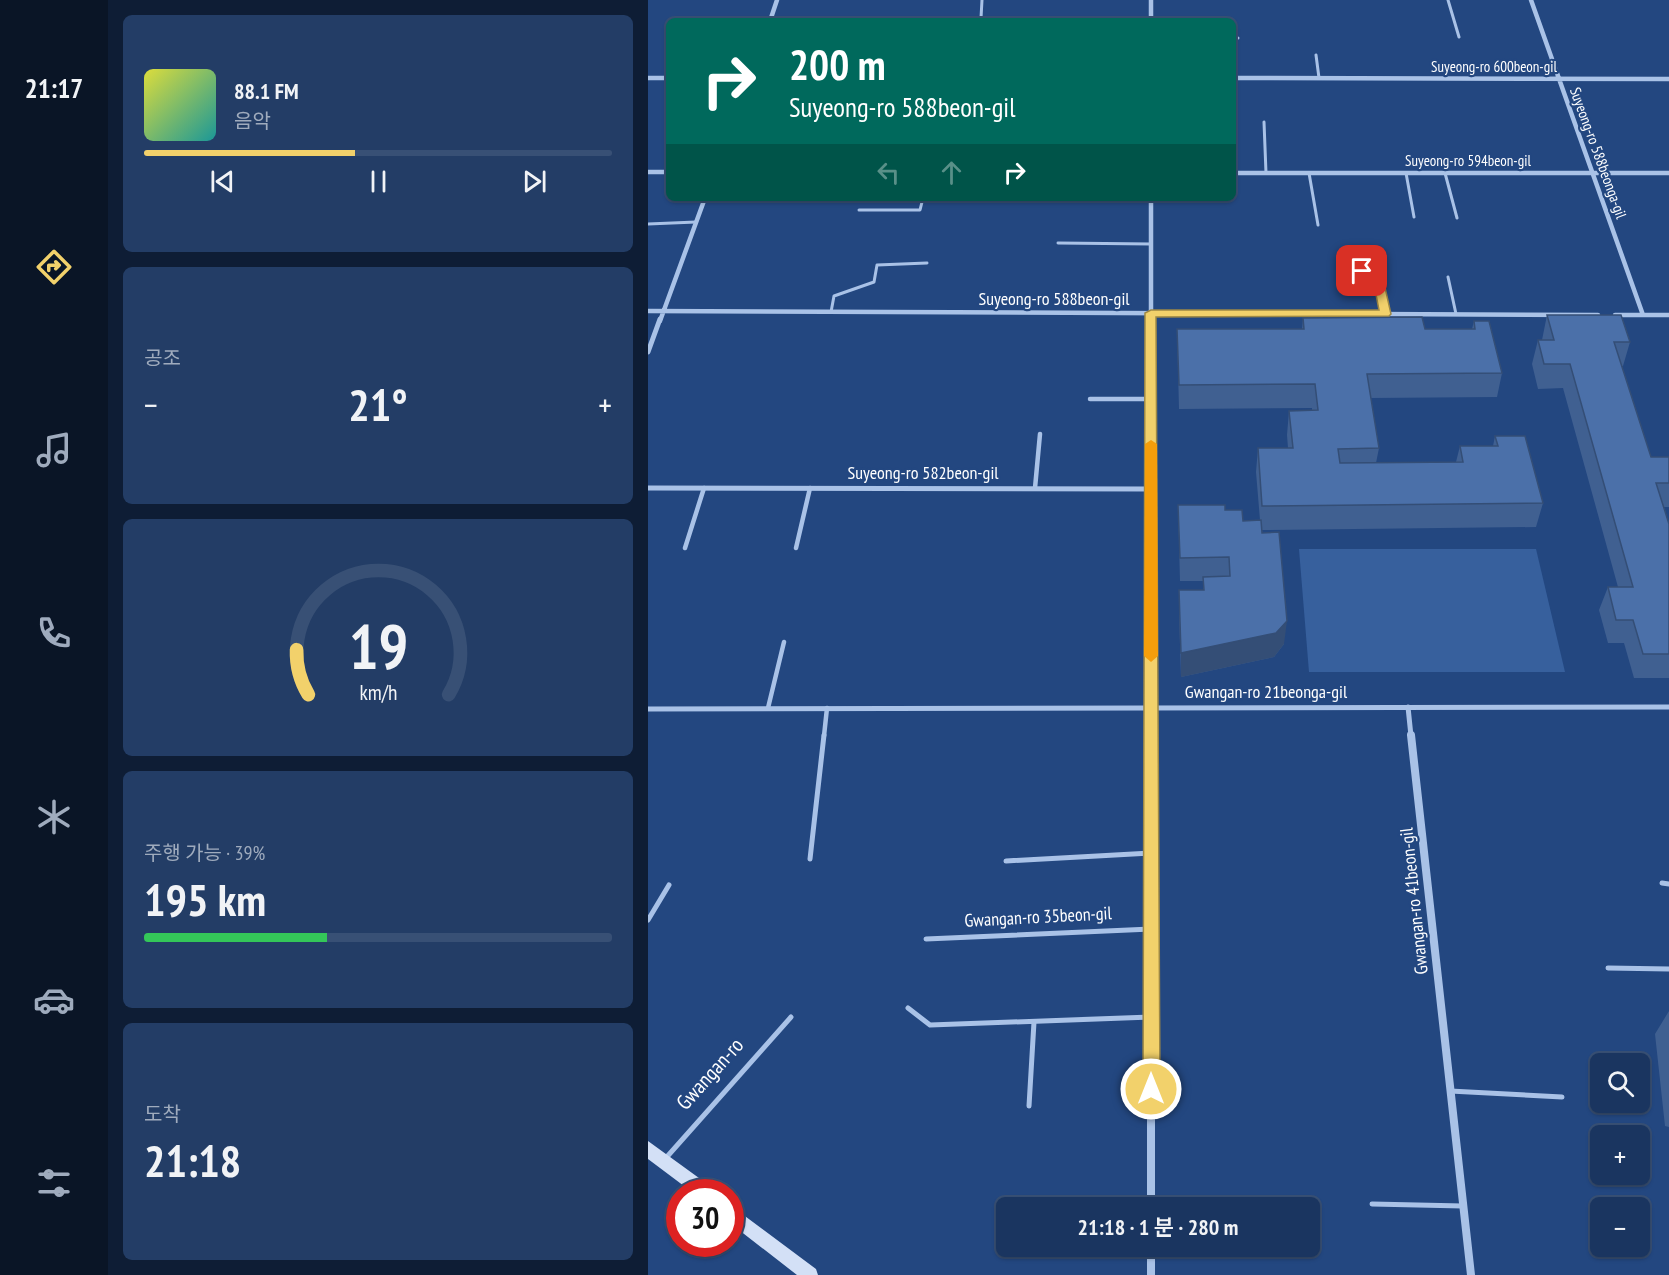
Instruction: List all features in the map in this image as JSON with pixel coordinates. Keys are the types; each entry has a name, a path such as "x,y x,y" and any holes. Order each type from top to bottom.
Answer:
{"main road":[{"path":"648,1149 687,1179"},
{"path":"744,1224 810,1275"}],"street":[{"path":"771,18 777,0"},
{"path":"1151,0 1151,18"},
{"name":"Suyeong-ro 588beonga-gil","path":"1531,0 1643,315"},
{"path":"648,78 666,78"},
{"name":"Suyeong-ro 600beon-gil","path":"1236,78 1669,79"},
{"path":"648,172 666,172"},
{"name":"Suyeong-ro 594beon-gil","path":"1236,173 1669,173"},
{"path":"648,352 704,201"},
{"path":"1151,201 1151,1197"},
{"name":"Suyeong-ro 588beon-gil","path":"648,311 1669,315"},
{"name":"Suyeong-ro 582beon-gil","path":"648,488 1151,489"},
{"name":"Gwangan-ro 41beon-gil","path":"1408,707 1471,1275"},
{"name":"Gwangan-ro 21beonga-gil","path":"648,709 1669,707"},
{"path":"1151,1257 1151,1275"}],"lane":[{"path":"981,18 982,0"},
{"path":"1448,0 1459,37"},
{"path":"1316,55 1319,78"},
{"path":"1264,122 1266,173"},
{"path":"1309,173 1318,225"},
{"path":"1406,173 1414,217"},
{"path":"1445,173 1457,218"},
{"path":"859,210 920,210 922,201"},
{"path":"648,224 696,222"},
{"path":"1058,243 1151,244"},
{"path":"831,312 834,296 874,282 878,265 927,263"},
{"path":"1362,271 1379,283 1386,314"},
{"path":"1448,277 1456,314"},
{"path":"1090,399 1151,399"},
{"path":"1035,488 1040,434"},
{"path":"685,548 704,488"},
{"path":"796,548 810,488"},
{"path":"768,708 784,642"},
{"path":"810,859 827,708"},
{"path":"1006,861 1151,853"},
{"path":"1662,883 1669,884"},
{"path":"648,920 669,885"},
{"name":"Gwangan-ro 35beon-gil","path":"927,939 1151,929"},
{"path":"1608,968 1669,969"},
{"path":"908,1008 930,1025 1151,1017"},
{"name":"Gwangan-ro","path":"663,1161 791,1017"},
{"path":"1029,1106 1034,1022"},
{"path":"1450,1091 1562,1097"},
{"path":"1372,1203 1463,1206"}],"shaded area":[{"path":"1299,549 1536,549 1565,672 1309,672"}],"building":[{"path":"1547,315 1621,315 1630,342 1614,342 1651,457 1669,457 1669,483 1656,483 1669,524 1669,654 1643,654 1633,620 1616,620 1608,587 1633,587 1570,364 1544,364 1538,340 1554,340"},
{"path":"1422,317 1425,329 1475,329 1474,321 1489,321 1502,373 1367,374 1379,448 1338,449 1340,463 1463,462 1460,446 1498,446 1495,436 1525,436 1543,503 1262,506 1258,448 1293,448 1289,411 1318,410 1315,384 1179,385 1177,329 1304,329 1303,318"},
{"path":"1178,505 1225,505 1225,510 1242,510 1243,521 1261,520 1262,533 1279,532 1287,621 1276,633 1181,653 1179,590 1204,590 1203,577 1230,576 1229,557 1180,558"}],"slow traffic":[{"path":"1151,444 1151,656"}],"route":[{"path":"1151,1089 1151,313 1386,314 1379,283 1362,271"}]}
